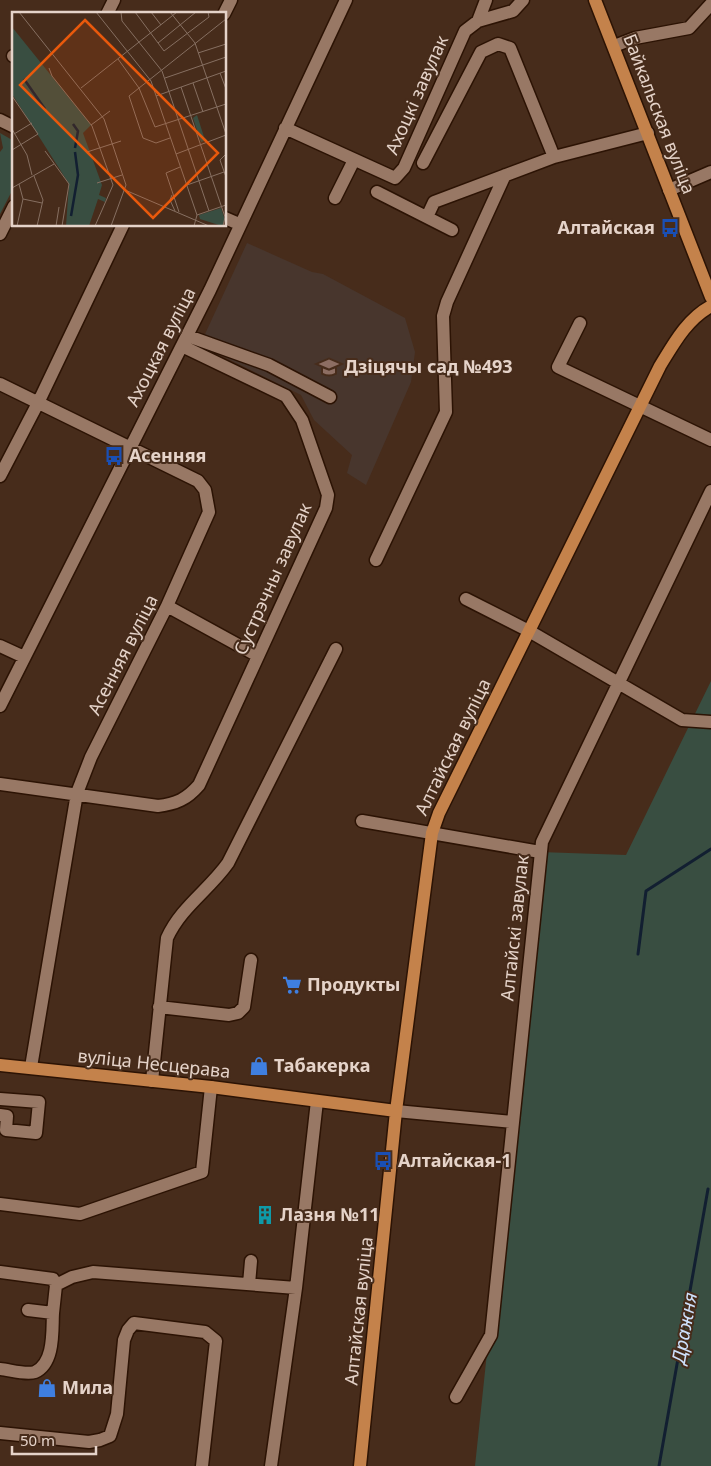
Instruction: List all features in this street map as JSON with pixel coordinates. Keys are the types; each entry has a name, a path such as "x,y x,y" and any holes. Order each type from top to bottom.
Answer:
{"main road":[{"name":"Байкальская вуліца","path":"596,0 711,297"},
{"name":"Алтайская вуліца","path":"360,1466 396,1111 432,833 439,813 640,405 675,340 702,311 711,306"},
{"name":"вуліца Несцерава","path":"0,1064 211,1087 396,1111"}],"street":[{"path":"108,12 114,0"},
{"path":"225,12 230,0"},
{"name":"Ахоцкая вуліца","path":"0,706 185,341 346,0"},
{"name":"Ахоцкі завулак","path":"285,128 395,178 404,168 465,31 478,21 486,0"},
{"path":"478,21 513,11 523,0"},
{"path":"614,46 635,38 688,28 711,4"},
{"path":"423,163 481,52 498,44 510,48 554,157"},
{"path":"0,120 12,126"},
{"path":"427,217 434,202 505,175 554,157 648,133"},
{"path":"335,198 354,160"},
{"path":"669,190 711,172"},
{"path":"376,560 446,412 443,316 446,302 505,175"},
{"path":"377,192 452,230"},
{"path":"0,234 12,210"},
{"path":"226,218 239,224"},
{"path":"0,476 38,402 123,226"},
{"path":"580,323 558,367 711,440"},
{"path":"185,341 270,365 330,398"},
{"name":"Сустрэчны завулак","path":"77,793 158,806 174,804 189,796 199,785 326,508 328,495 302,420 286,396 185,341"},
{"name":"Асенняя вуліца","path":"0,384 198,480 205,490 209,503 209,512 167,606 91,757 77,793 31,1067"},
{"name":"Алтайскі завулак","path":"456,1397 491,1336 542,842 711,490"},
{"path":"466,599 619,682 682,720 711,722"},
{"path":"167,606 258,656"},
{"path":"0,646 24,657"},
{"path":"152,1081 166,945 174,921 190,903 216,880 228,863 336,648"},
{"path":"0,784 77,793"},
{"path":"362,821 540,852"},
{"path":"159,1007 229,1015 238,1013 244,1007 251,960"},
{"path":"0,1204 80,1214 202,1172 211,1087"},
{"path":"4,1099 39,1102 36,1133 6,1130 4,1115 4,1099"},
{"path":"271,1466 296,1288 317,1100"},
{"name":"вуліца Несцерава","path":"396,1111 513,1122"},
{"path":"249,1284 250,1261"},
{"path":"0,1272 51,1278 56,1285 50,1350 41,1367 29,1373 0,1368"},
{"path":"56,1285 72,1277 93,1272 296,1288"},
{"path":"28,1310 53,1313"},
{"path":"0,1433 89,1442 110,1436 117,1414 124,1340 128,1330 134,1324 205,1332 216,1341 202,1466"}],"shaded area":[{"name":"Дзіцячы сад №493","path":"247,243 312,272 323,274 405,318 415,352 411,382 366,485 347,473 352,455 314,420 301,395 200,345"}],"green space":[{"path":"0,133 12,140 12,191 0,214 0,152 3,148"},
{"path":"711,681 711,1466 475,1466 540,852 626,855"}],"waterway":[{"name":"Дражня","path":"638,954 646,891 711,849"},
{"name":"Дражня","path":"659,1466 708,1189"}],"place":[{"name":"Алтайская","path":"670,228"},
{"name":"Дзіцячы сад №493","path":"329,367"},
{"name":"Асенняя","path":"114,456"},
{"name":"Продукты","path":"292,985"},
{"name":"Табакерка","path":"259,1066"},
{"name":"Алтайская-1","path":"383,1161"},
{"name":"Лазня №11","path":"265,1215"},
{"name":"Мила","path":"47,1388"}]}
